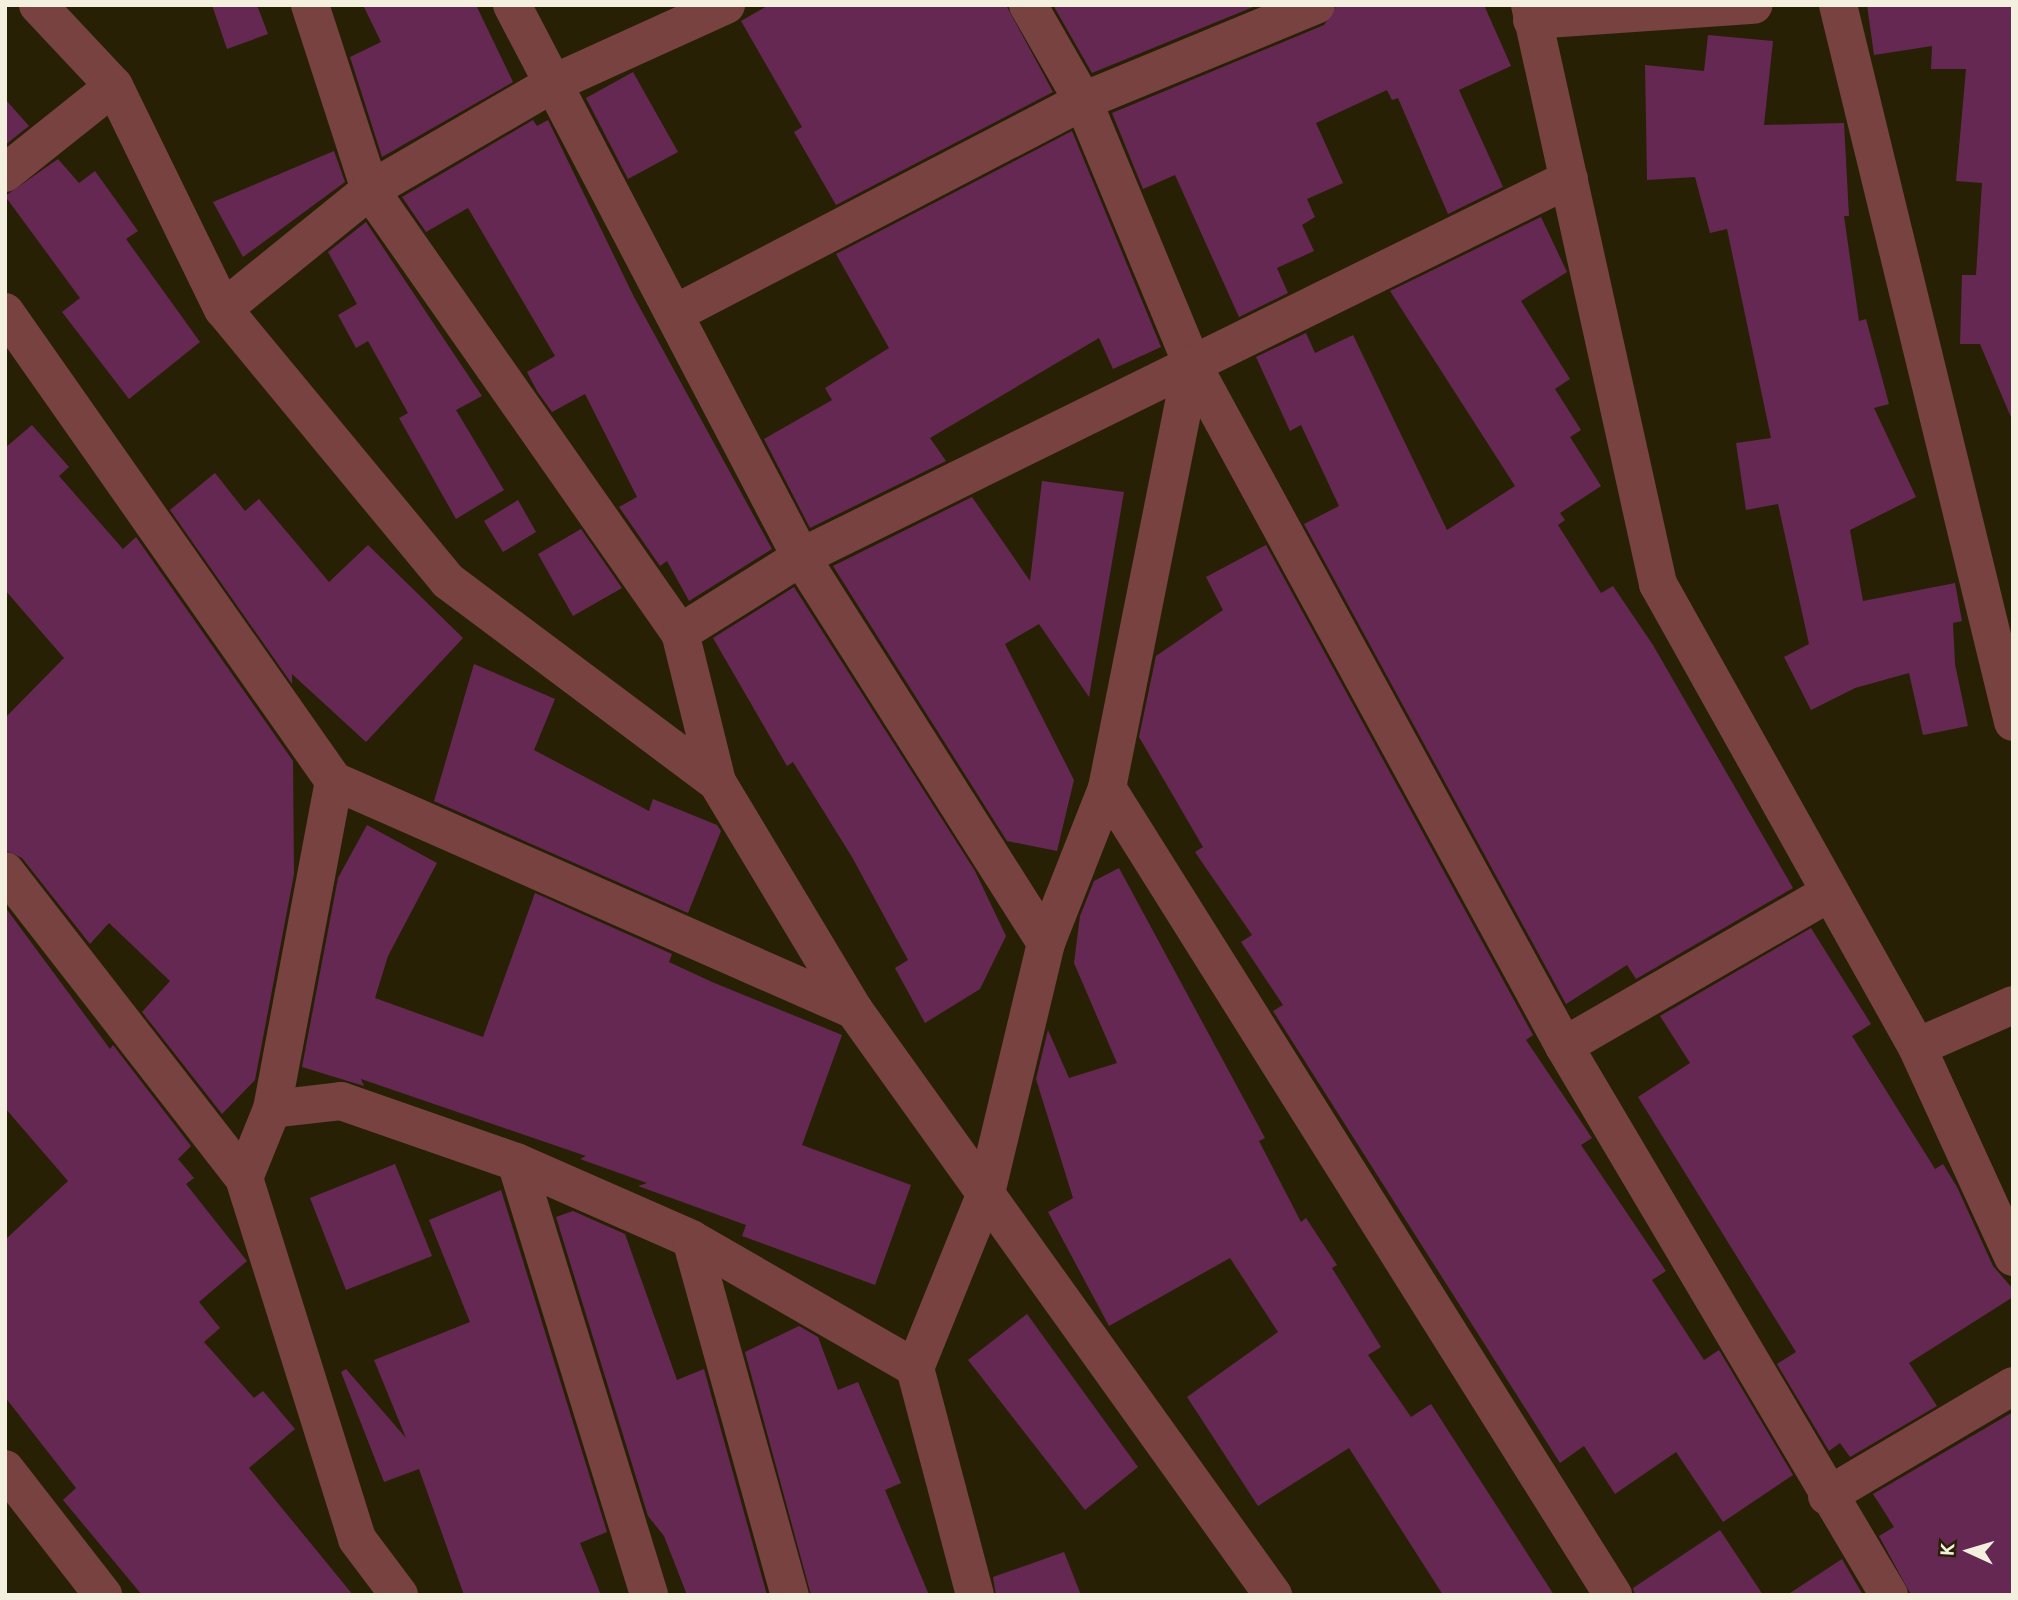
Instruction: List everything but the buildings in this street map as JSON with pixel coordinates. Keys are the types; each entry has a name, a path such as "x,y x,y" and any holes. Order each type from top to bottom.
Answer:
{"street":[{"path":"38,5 114,86 223,309 448,581 717,782"},
{"path":"310,5 370,190 680,633 717,782 854,1010 1273,1595"},
{"path":"512,5 801,557 1046,943"},
{"path":"1028,5 1083,101 1192,364 1564,1046 1827,1496 1889,1595"},
{"path":"674,314 1083,101 1316,5"},
{"path":"1753,5 1531,13 1658,584 1827,894 1917,1047 2013,1257"},
{"path":"1838,5 2013,722"},
{"path":"223,309 370,190 554,83 723,6"},
{"path":"5,173 114,86"},
{"path":"680,633 801,557 1569,179"},
{"path":"5,312 334,781 854,1010"},
{"path":"975,1595 915,1368 986,1194 1046,943 1107,788 1192,364"},
{"path":"244,1178 272,1110 334,781"},
{"path":"1107,788 1613,1595"},
{"path":"5,872 244,1178 357,1539 399,1595"},
{"path":"1564,1046 1827,894"},
{"path":"1917,1047 2013,1005"},
{"path":"272,1110 341,1101 516,1162 691,1239 915,1368"},
{"path":"516,1162 649,1595"},
{"path":"691,1239 790,1595"},
{"path":"1827,1496 2013,1385"},
{"path":"5,1469 103,1595"}]}
